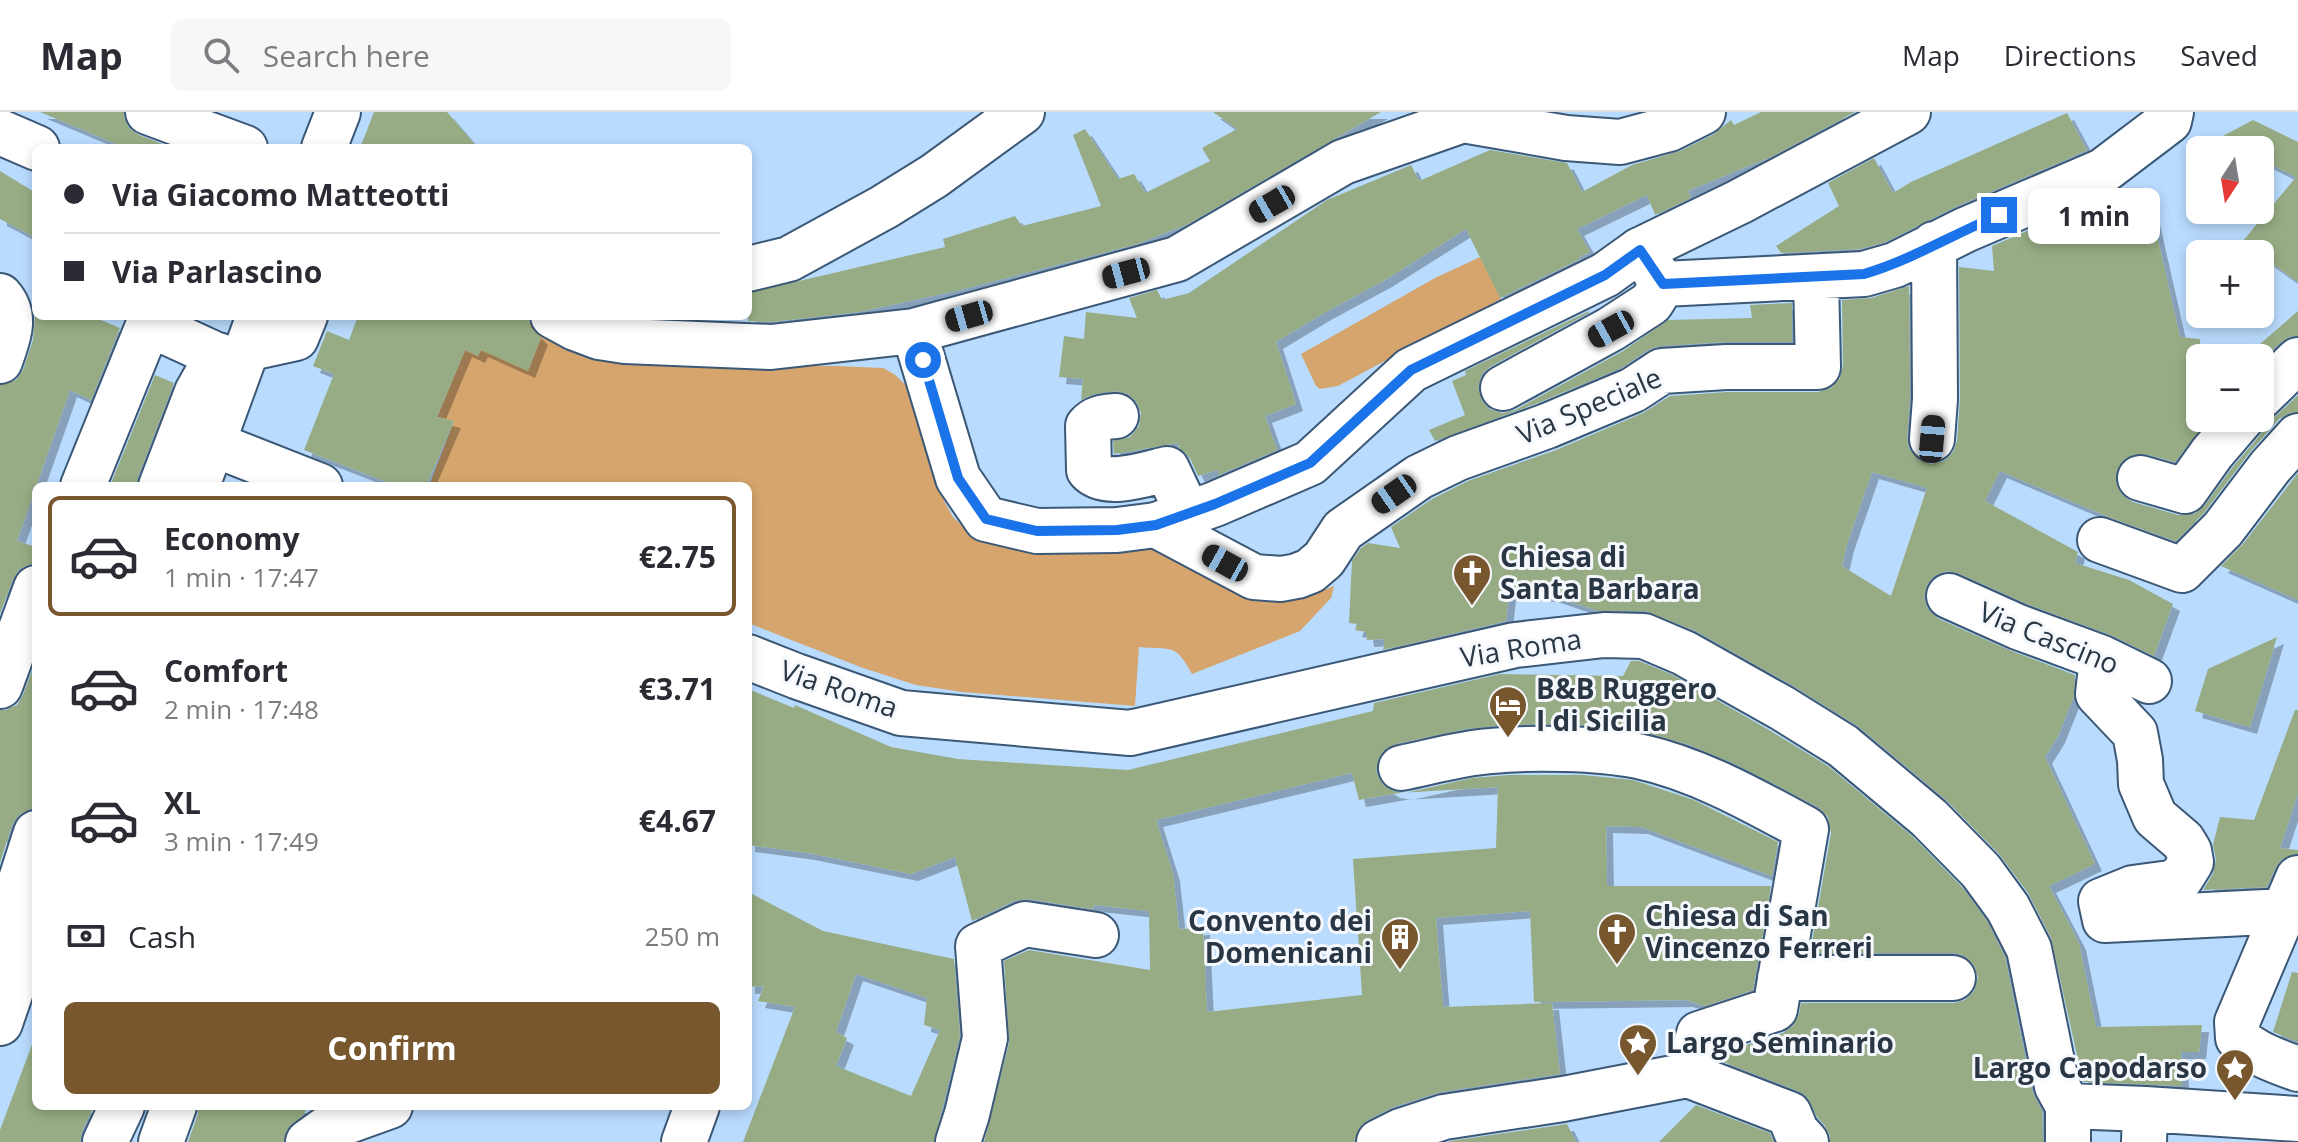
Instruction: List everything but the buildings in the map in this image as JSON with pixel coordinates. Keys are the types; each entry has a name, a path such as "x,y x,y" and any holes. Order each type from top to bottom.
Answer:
{"street":[{"path":"148,112 221,136"},
{"path":"326,144 338,112"},
{"path":"752,268 789,259 884,207 934,176 1022,112"},
{"path":"560,320 599,337 640,342 771,347 914,331 1177,259 1343,162 1463,120 1485,118 1566,138 1620,142 1669,129 1703,112"},
{"path":"1652,267 1739,202 1908,112"},
{"path":"914,331 958,478 986,519 1037,531 1117,530 1172,519 1310,463 1411,370 1605,275 1652,267 1816,278 1864,274 1895,265 1934,244 2103,171 2169,121 2171,112"},
{"path":"0,132 32,146"},
{"path":"1932,439 1935,399 1934,244"},
{"path":"1503,388 1611,329 1651,303 1652,267"},
{"name":"Via Speciale","path":"1172,519 1254,577 1281,579 1310,571 1324,559 1343,530 1419,477 1458,458 1547,426 1633,390 1662,371 1818,367 1816,278"},
{"path":"0,296 12,318 0,361"},
{"path":"85,482 150,320 241,346 296,338 303,320"},
{"path":"199,482 213,444 241,346"},
{"path":"163,482 197,392 241,346"},
{"path":"2274,383 2298,360"},
{"path":"1116,416 1101,417 1088,426 1089,470 1100,477 1127,479 1167,469 1172,519"},
{"path":"2185,491 2230,432"},
{"path":"2100,540 2182,570 2223,529 2298,436"},
{"path":"213,444 310,482"},
{"path":"2140,478 2185,491 2223,529"},
{"name":"Via Cascino","path":"1949,596 2018,627 2102,658 2149,681"},
{"path":"0,686 32,599"},
{"name":"Via Roma","path":"752,659 901,713 1130,733 1515,645 1604,635 1644,636 1697,660 1843,746 1929,818 1981,871 2008,908 2029,949 2057,1086 2068,1124"},
{"path":"2102,658 2098,694 2135,733 2141,784 2155,817 2183,841 2191,862 2181,878 2170,883 2133,888 2101,901 2105,920 2292,894"},
{"path":"1401,768 1489,751 1596,752 1637,756 1734,790 1806,829 1801,978 1775,1009 1699,1034 1700,1079"},
{"path":"5,1006 17,892 32,845"},
{"path":"2292,894 2237,1022 2238,1038 2249,1049 2298,1069"},
{"path":"958,1142 985,1038 978,946 1025,924 1096,935"},
{"path":"5,1006 32,929"},
{"path":"1801,978 1953,978"},
{"path":"1379,1142 1401,1131 1448,1129 1563,1099 1700,1079 1789,1114 1796,1131 1806,1142"},
{"path":"105,1142 120,1110"},
{"path":"161,1142 173,1110"},
{"path":"308,1142 326,1129 379,1110"},
{"path":"684,1142 696,1110"},
{"path":"2068,1124 2298,1119"}],"shaded area":[{"path":"1480,257 1501,299 1338,386 1320,389 1316,386 1301,354 1435,278"},
{"path":"493,320 525,320 587,358 656,366 883,368 910,389 944,501 953,517 971,534 1026,551 1158,547 1258,598 1288,600 1334,586 1331,598 1300,631 1192,674 1181,657 1172,650 1139,647 1135,706 962,692 916,685 752,625 752,482 431,482 454,421 437,417 465,350 478,356"}],"place":[{"name":"Chiesa di Santa Barbara","path":"1472,607"},
{"name":"B&B Ruggero I di Sicilia","path":"1508,739"},
{"name":"Chiesa di San Vincenzo Ferreri","path":"1617,966"},
{"name":"Convento dei Domenicani","path":"1400,971"},
{"name":"Largo Seminario","path":"1638,1077"},
{"name":"Largo Capodarso","path":"2235,1102"}],"route":[{"path":"923,360 958,478 986,519 1037,531 1117,530 1156,525 1215,504 1310,463 1411,370 1605,275 1640,250 1663,284 1864,274 1895,265 1999,215"}]}
